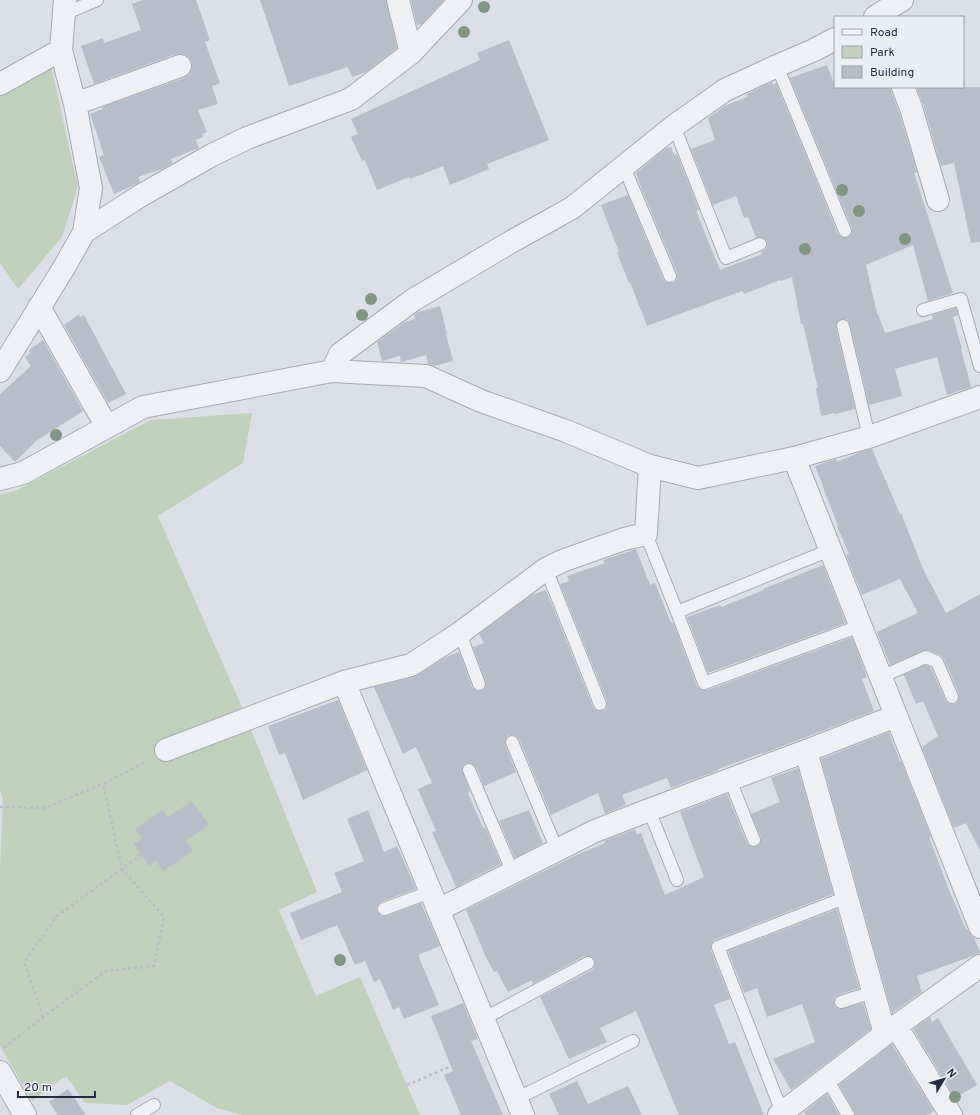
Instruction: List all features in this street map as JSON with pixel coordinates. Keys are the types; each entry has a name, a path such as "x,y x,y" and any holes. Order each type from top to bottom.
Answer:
{"street":[{"path":"398,0 411,53"},
{"path":"84,232 140,196 212,155 247,138 351,98 411,53 461,0"},
{"path":"878,16 902,0"},
{"path":"0,370 65,266 84,232 91,188 75,104 61,50 65,7"},
{"path":"332,371 340,354 413,300 509,242 572,208 674,126 725,90 834,40"},
{"path":"0,84 61,50"},
{"path":"75,104 180,66"},
{"path":"903,88 911,108 938,200"},
{"path":"39,307 107,427"},
{"path":"0,478 24,473 143,407 332,371 426,376 481,400 566,431 650,466 698,478 794,458 869,437 980,397"},
{"path":"794,458 980,927"},
{"path":"166,750 344,682 411,665 460,633 546,569 562,561 617,541 646,534 650,466"},
{"path":"344,682 519,1107"},
{"path":"434,901 512,873 595,831 806,752 896,716"},
{"path":"806,752 873,992 891,1030 951,1115"},
{"path":"781,1114 891,1030 980,966"},
{"path":"0,1072 18,1112"}],"lane":[{"path":"65,7 97,0"},
{"path":"776,66 844,231"},
{"path":"674,126 726,258 760,244"},
{"path":"624,167 670,276"},
{"path":"923,310 961,299 980,366"},
{"path":"843,326 869,437"},
{"path":"646,534 704,683 860,626"},
{"path":"677,612 830,550"},
{"path":"546,569 600,704"},
{"path":"460,633 479,684"},
{"path":"881,677 926,657 937,662 952,697"},
{"path":"512,742 557,850"},
{"path":"469,770 512,873"},
{"path":"730,780 754,840"},
{"path":"649,810 676,880"},
{"path":"781,1114 718,947 847,897"},
{"path":"384,909 434,901"},
{"path":"483,1019 588,963"},
{"path":"841,1002 873,992"},
{"path":"519,1107 633,1040"},
{"path":"827,1079 848,1115"},
{"path":"137,1115 154,1105"}],"path":[{"path":"0,807 44,808 103,784 166,750"},
{"path":"0,1051 43,1017 106,971 154,966 164,917 122,869 103,784"},
{"path":"43,1017 24,962 57,916 141,855"},
{"path":"407,1085 495,1047"}],"green space":[{"path":"51,66 78,187 62,237 18,289 0,263 0,95"},
{"path":"252,413 243,463 158,516 241,705 317,892 279,910 316,996 360,977 420,1115 242,1115 217,1108 170,1081 127,1105 85,1103 66,1076 32,1101 0,1046 0,870 3,801 0,789 0,495 17,490 151,420"}],"building":[{"path":"143,0 196,0 210,40 205,42 220,83 212,86 218,104 198,110 207,132 202,134 203,137 196,140 199,148 171,159 173,163 162,169 138,177 140,182 114,194 99,157 104,155 90,114 103,109 102,107 184,78 190,74 192,68 192,62 188,57 183,54 176,54 94,84 81,46 103,38 104,43 141,30 132,4"},
{"path":"260,0 386,0 397,48 366,72 352,77 348,67 289,86"},
{"path":"411,0 444,0 422,24 417,25"},
{"path":"509,40 549,140 487,164 489,169 450,185 443,166 410,179 409,177 377,190 365,160 362,161 351,137 358,134 351,119 480,60 477,53"},
{"path":"827,65 834,88 891,88 917,172 914,173 953,293 928,301 913,245 866,265 877,314 885,333 933,319 932,315 956,308 958,315 953,317 971,387 947,395 937,357 895,369 902,396 869,405 850,324 846,319 842,319 836,324 836,328 855,409 821,416 816,388 818,388 803,324 801,324 792,277 744,294 742,291 647,326 617,253 619,252 601,205 628,195 663,279 665,282 669,283 676,281 677,273 636,173 666,148 671,147 674,155 677,154 699,210 696,211 720,270 762,254 761,252 766,249 767,241 761,237 756,238 748,217 744,218 736,196 713,205 691,149 715,140 708,118 726,105 748,97 747,94 772,82 773,85 776,83 838,234 844,238 848,238 851,235 852,228 790,78"},
{"path":"980,87 980,242 971,243 954,163 941,166 923,104 916,88"},
{"path":"440,306 453,361 435,366 428,364 426,355 401,362 400,356 382,361 377,342 405,322 415,319 414,315 418,312"},
{"path":"79,314 80,317 84,315 126,394 108,403 64,325"},
{"path":"43,340 83,411 36,441 15,462 0,446 0,394 31,366 25,357 30,353 29,350"},
{"path":"872,449 900,514 901,513 923,569 946,613 980,594 980,850 966,823 954,828 922,747 938,736 923,701 916,704 904,675 926,665 931,668 945,700 948,703 955,704 958,701 959,694 944,659 940,655 926,650 890,665 877,632 918,613 900,579 862,595 846,555 849,554 815,466 836,459 837,462 860,452"},
{"path":"636,549 650,585 655,583 671,623 673,622 697,686 700,689 707,690 852,637 867,677 862,679 874,711 671,788 667,778 622,795 626,805 605,814 598,793 551,815 519,739 516,736 509,735 506,738 505,745 516,772 484,786 476,767 473,764 466,763 462,769 470,792 468,793 501,864 456,887 432,832 436,831 418,789 432,783 416,747 403,754 374,687 414,677 446,657 459,652 472,687 477,691 482,691 485,688 486,682 473,647 484,643 479,634 531,595 546,590 593,707 595,710 603,711 606,709 607,701 560,584 569,581 567,576 605,563 603,560"},
{"path":"823,565 846,623 708,673 687,617 720,605 721,607"},
{"path":"338,700 367,770 303,800 285,753 279,755 268,726"},
{"path":"889,732 931,837 929,837 949,890 966,929 974,938 980,951 980,953 917,976 922,992 892,1013 821,759"},
{"path":"798,768 833,894 715,940 711,946 711,950 730,999 714,1005 729,1044 735,1042 764,1115 679,1115 636,1011 600,1028 607,1042 569,1059 540,997 592,970 595,964 594,959 589,956 584,956 533,984 532,980 508,992 497,971 494,972 485,955 466,910 572,857 605,843 604,841 635,829 637,835 641,833 665,895 704,877 680,812 727,794 747,843 750,846 756,847 760,844 761,838 751,814 780,802 771,778"},
{"path":"192,801 209,825 186,841 193,851 163,871 156,861 149,866 134,844 142,838 135,829 163,810 168,817"},
{"path":"368,810 384,852 397,846 416,889 381,902 377,907 377,912 382,916 386,916 421,903 440,946 418,955 439,1005 404,1019 399,1007 393,1010 380,979 374,982 365,961 355,965 337,925 301,940 290,913 342,892 334,873 364,861 347,819"},
{"path":"529,810 543,843 515,858 499,821"},
{"path":"837,909 859,988 838,995 835,997 834,1004 840,1009 863,1003 871,1029 791,1090 773,1059 815,1042 802,1004 767,1017 757,988 744,993 728,951"},
{"path":"463,1003 478,1039 471,1041 503,1115 461,1115 444,1075 453,1071 431,1016"},
{"path":"930,1017 932,1022 938,1018 977,1085 955,1098 913,1029"},
{"path":"892,1044 934,1111 927,1115 855,1115 839,1085"},
{"path":"577,1081 588,1104 628,1086 642,1115 559,1115 549,1094"},
{"path":"68,1089 86,1115 58,1115 49,1102"},
{"path":"827,1094 839,1115 806,1115 804,1112"}]}
